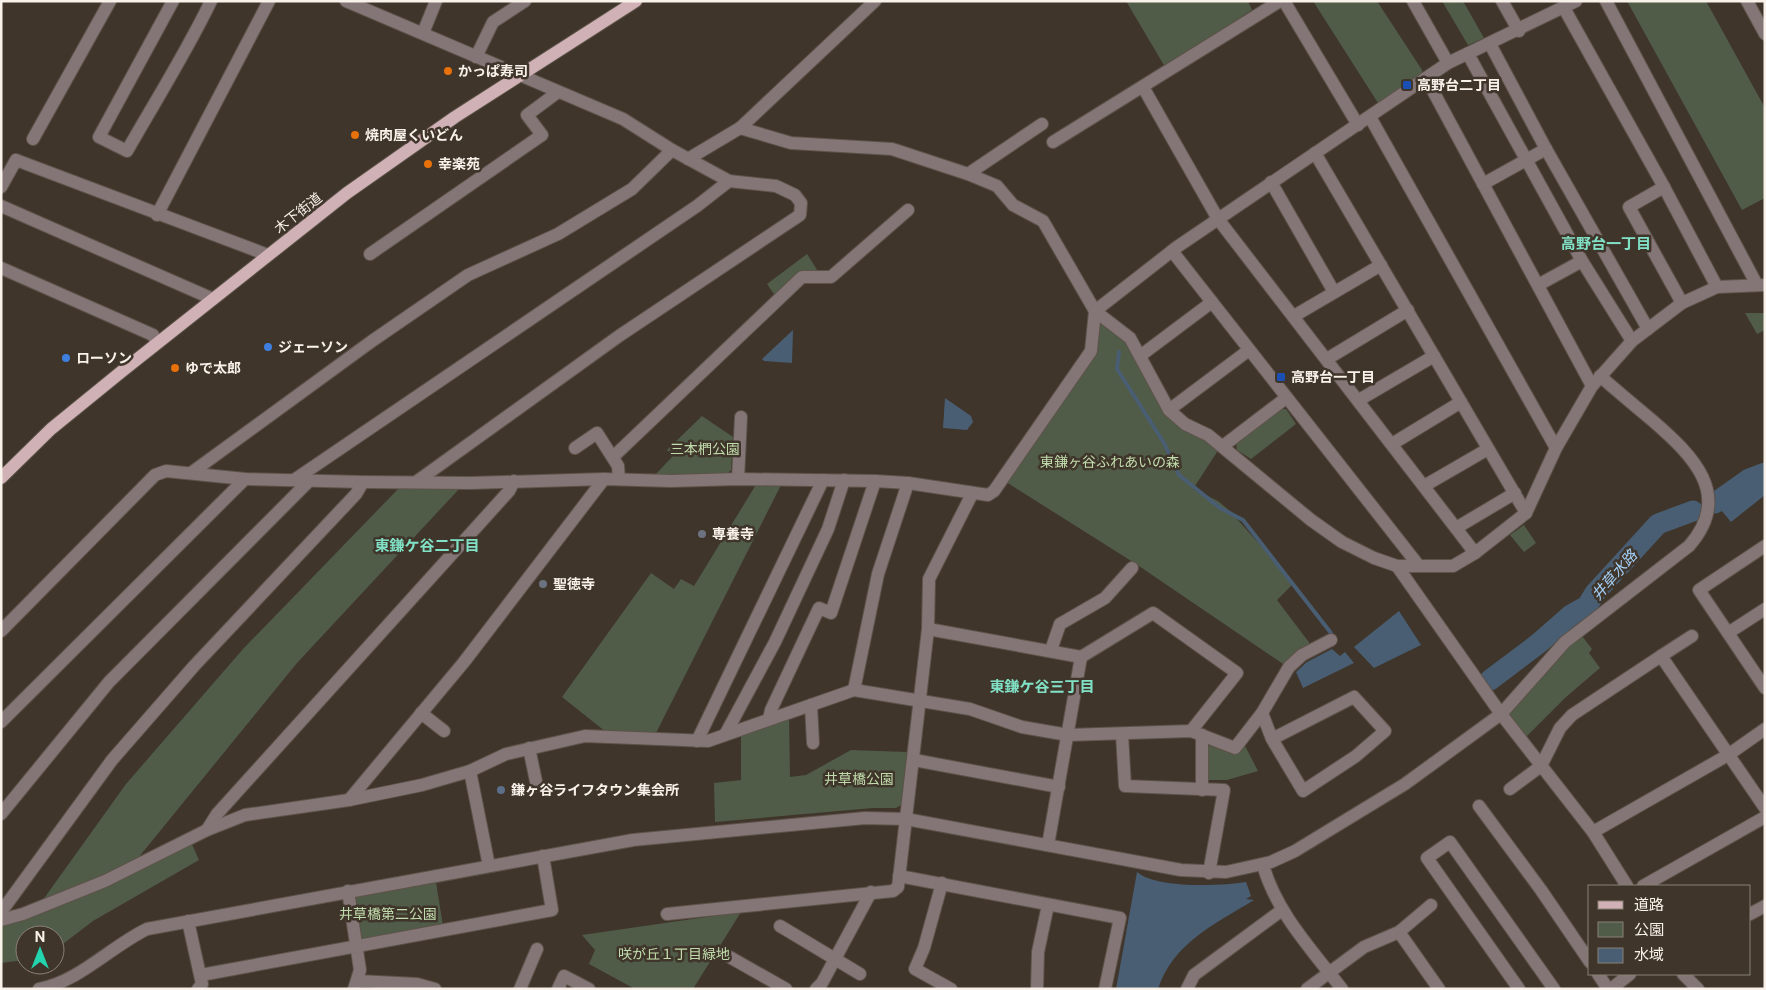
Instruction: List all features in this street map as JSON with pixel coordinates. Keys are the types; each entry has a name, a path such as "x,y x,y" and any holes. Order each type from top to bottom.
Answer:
{"main road":[{"name":"木下街道","path":"1,478 51,429 268,255 399,155 636,1"}],"street":[{"path":"33,139 110,1"},
{"path":"173,1 98,137 127,150 170,75 178,66 191,43 211,1"},
{"path":"157,215 269,1"},
{"path":"346,1 623,119 672,150 730,181 776,186 795,195 801,203 800,215 619,336 416,482"},
{"path":"423,33 436,1"},
{"path":"476,57 493,22 525,1"},
{"path":"688,159 740,128 875,1"},
{"path":"1054,142 1282,1 1358,125"},
{"path":"1413,1 1448,63"},
{"path":"1502,1 1519,31"},
{"path":"740,128 790,143 892,148 997,186 1013,205 1043,221 1095,311 1130,338 1169,410 1185,424 1208,434 1311,520 1342,542 1374,558 1397,566 1453,566 1475,553 1526,513 1556,448 1596,381 1632,341 1682,303 1716,287 1761,285 1606,1"},
{"path":"1747,1 1765,34"},
{"path":"1,631 155,475 166,471 244,479 363,482 604,479 671,481 738,479 844,480 908,483 988,495 994,491 1091,351 1095,311 1172,251 1448,63 1519,31 1571,4 1716,287"},
{"path":"1490,44 1546,149 1648,328"},
{"path":"1468,54 1582,261 1632,341"},
{"path":"39,989 69,979 110,951 147,930 348,891 658,836 841,819 906,819 1142,863 1209,872 1226,872 1263,865 1295,851 1405,784 1501,714 1565,642 1689,546 1697,537 1707,514 1708,497 1704,476 1685,450 1596,381 1538,285 1426,78"},
{"path":"1143,87 1218,219 1475,553"},
{"path":"370,254 542,135 527,115 558,92"},
{"path":"1370,117 1556,448"},
{"path":"968,174 1042,124"},
{"path":"1483,184 1546,149"},
{"path":"191,473 372,341 468,275 558,234 599,209 632,188 672,150"},
{"path":"1315,153 1526,513"},
{"path":"1,187 16,160 157,215 268,255"},
{"path":"294,480 688,212 730,181"},
{"path":"1271,182 1334,292"},
{"path":"1664,188 1629,207 1682,303"},
{"path":"1,206 213,299"},
{"path":"613,457 802,277 830,277 908,210"},
{"path":"1172,251 1419,566"},
{"path":"1538,285 1582,261"},
{"path":"1294,316 1381,265"},
{"path":"1,268 152,335 157,343"},
{"path":"1140,356 1212,302"},
{"path":"1327,359 1408,310"},
{"path":"1169,410 1249,350"},
{"path":"1359,400 1434,356"},
{"path":"1223,446 1286,398"},
{"path":"1392,444 1462,402"},
{"path":"738,479 741,417"},
{"path":"575,448 597,433 618,466 619,479"},
{"path":"1424,486 1488,448"},
{"path":"1,722 244,479"},
{"path":"349,800 470,654 604,479"},
{"path":"697,741 823,480"},
{"path":"726,733 775,642 828,529 844,480"},
{"path":"1,814 109,682 309,481"},
{"path":"207,830 217,814 509,491 514,481"},
{"path":"769,719 771,710 819,608 831,613 875,481"},
{"path":"1,912 112,760 194,666 356,494 363,482"},
{"path":"854,690 878,574 908,483"},
{"path":"1456,528 1515,493"},
{"path":"667,914 893,890 898,887 928,629 930,579 972,494"},
{"path":"1765,546 1699,590 1765,688"},
{"path":"1397,566 1501,714 1593,832 1626,885"},
{"path":"1051,650 1060,624 1105,598 1132,568"},
{"path":"1728,633 1765,609"},
{"path":"928,629 1081,657 1153,613 1237,672 1197,733 1202,790"},
{"path":"1510,789 1541,766 1560,728 1572,714 1692,636"},
{"path":"1,920 23,914 105,881 207,830 245,815 349,800 422,786 470,771 506,754 585,736 708,741 726,733 854,690 970,709 1022,727 1068,735 1197,733 1235,748 1262,713 1289,667 1302,655 1331,640"},
{"path":"1661,656 1765,808"},
{"path":"1048,845 1081,657"},
{"path":"1262,713 1272,739 1303,791 1356,756 1385,731 1354,697 1272,739"},
{"path":"811,705 813,743"},
{"path":"421,712 444,731"},
{"path":"1593,832 1728,755 1765,728"},
{"path":"1122,734 1125,786 1224,790 1209,872"},
{"path":"529,748 538,786"},
{"path":"914,760 1059,787"},
{"path":"470,771 489,866"},
{"path":"1479,806 1541,890 1588,959"},
{"path":"1645,885 1765,817"},
{"path":"1519,989 1427,858 1450,842 1554,989"},
{"path":"201,975 552,910 543,856"},
{"path":"1263,865 1278,902 1342,989"},
{"path":"899,876 1120,918 1105,989"},
{"path":"942,883 924,948 915,969 951,989"},
{"path":"348,891 360,970 356,985 417,984 435,989"},
{"path":"816,989 822,983 871,892"},
{"path":"1187,989 1194,975 1278,902"},
{"path":"1037,989 1038,952 1048,905"},
{"path":"1308,989 1364,947 1399,932 1431,905"},
{"path":"1751,913 1765,906"},
{"path":"188,921 201,975 202,984 198,989"},
{"path":"780,926 860,974"},
{"path":"1399,932 1439,989"},
{"path":"520,989 537,949"},
{"path":"726,955 786,989"},
{"path":"1599,975 1610,989 1629,975"},
{"path":"1684,975 1698,989"},
{"path":"558,989 564,976 589,989"}],"green space":[{"path":"1126,1 1248,1 1252,10 1165,67"},
{"path":"1313,1 1377,1 1422,70 1422,74 1378,103"},
{"path":"1442,1 1463,1 1484,38 1468,45"},
{"path":"1627,1 1706,1 1765,108 1765,198 1742,210"},
{"path":"807,254 819,273 807,273 806,270 801,270 801,274 776,297 767,284"},
{"path":"1745,313 1765,313 1765,330 1757,334"},
{"name":"東鎌ヶ谷ふれあいの森","path":"1098,320 1126,341 1153,390 1204,438 1219,449 1193,489 1218,501 1230,511 1294,583 1277,600 1311,645 1286,666 1136,564 1006,482 1065,398"},
{"path":"1280,409 1286,409 1296,424 1251,459 1237,450 1236,443"},
{"name":"三本椚公園","path":"702,416 733,437 731,470 728,473 655,475 673,456 667,450"},
{"path":"757,483 782,483 655,735 606,732 562,697 651,573 674,589 681,579 694,586"},
{"path":"400,487 460,488 297,663 134,863 40,904 126,784 243,649"},
{"path":"1524,525 1536,543 1524,552 1510,535"},
{"path":"1582,636 1592,649 1589,653 1600,668 1566,697 1526,737 1508,712 1549,664"},
{"name":"井草橋公園","path":"789,715 790,777 806,775 851,750 907,752 901,805 896,808 873,808 715,822 714,783 741,780 741,734"},
{"path":"1213,744 1244,744 1258,771 1227,780 1206,780 1206,747"},
{"path":"191,842 199,860 93,921 65,942 65,925 15,925 15,961 1,963 1,924"},
{"name":"井草橋第二公園","path":"436,882 443,926 364,941 360,938 353,900 357,896"},
{"name":"咲が丘１丁目緑地","path":"741,912 693,989 635,989 589,964 595,950 582,935"}],"water":[{"path":"793,330 792,363 764,361 762,359"},
{"path":"945,398 971,416 973,422 967,430 943,428"},
{"path":"1765,481 1765,495 1731,522 1721,510 1748,489"},
{"path":"1399,611 1421,645 1374,668 1354,647"},
{"path":"1332,649 1340,656 1345,652 1354,663 1303,688 1296,672 1307,662"},
{"path":"1137,872 1146,877 1174,884 1221,885 1246,882 1251,896 1246,899 1254,900 1210,927 1185,947 1165,973 1158,989 1116,989"}],"waterway":[{"path":"1119,352 1117,369 1164,443 1179,475 1220,508 1243,520 1331,633"},
{"name":"井草水路","path":"1715,503 1749,479 1765,473"},
{"name":"井草水路","path":"1490,680 1539,643 1571,615 1587,606 1595,593 1658,524 1693,511"}],"place":[{"name":"かっぱ寿司","path":"448,71"},
{"name":"高野台二丁目","path":"1407,85"},
{"name":"焼肉屋くいどん","path":"355,135"},
{"name":"幸楽苑","path":"428,164"},
{"name":"ジェーソン","path":"268,347"},
{"name":"ローソン","path":"66,358"},
{"name":"ゆで太郎","path":"175,368"},
{"name":"高野台一丁目","path":"1281,377"},
{"name":"専養寺","path":"702,534"},
{"name":"聖徳寺","path":"543,584"},
{"name":"鎌ヶ谷ライフタウン集会所","path":"501,790"}],"district":[{"name":"高野台一丁目","path":"1606,243"},
{"name":"東鎌ケ谷二丁目","path":"427,545"},
{"name":"東鎌ケ谷三丁目","path":"1042,686"}]}
